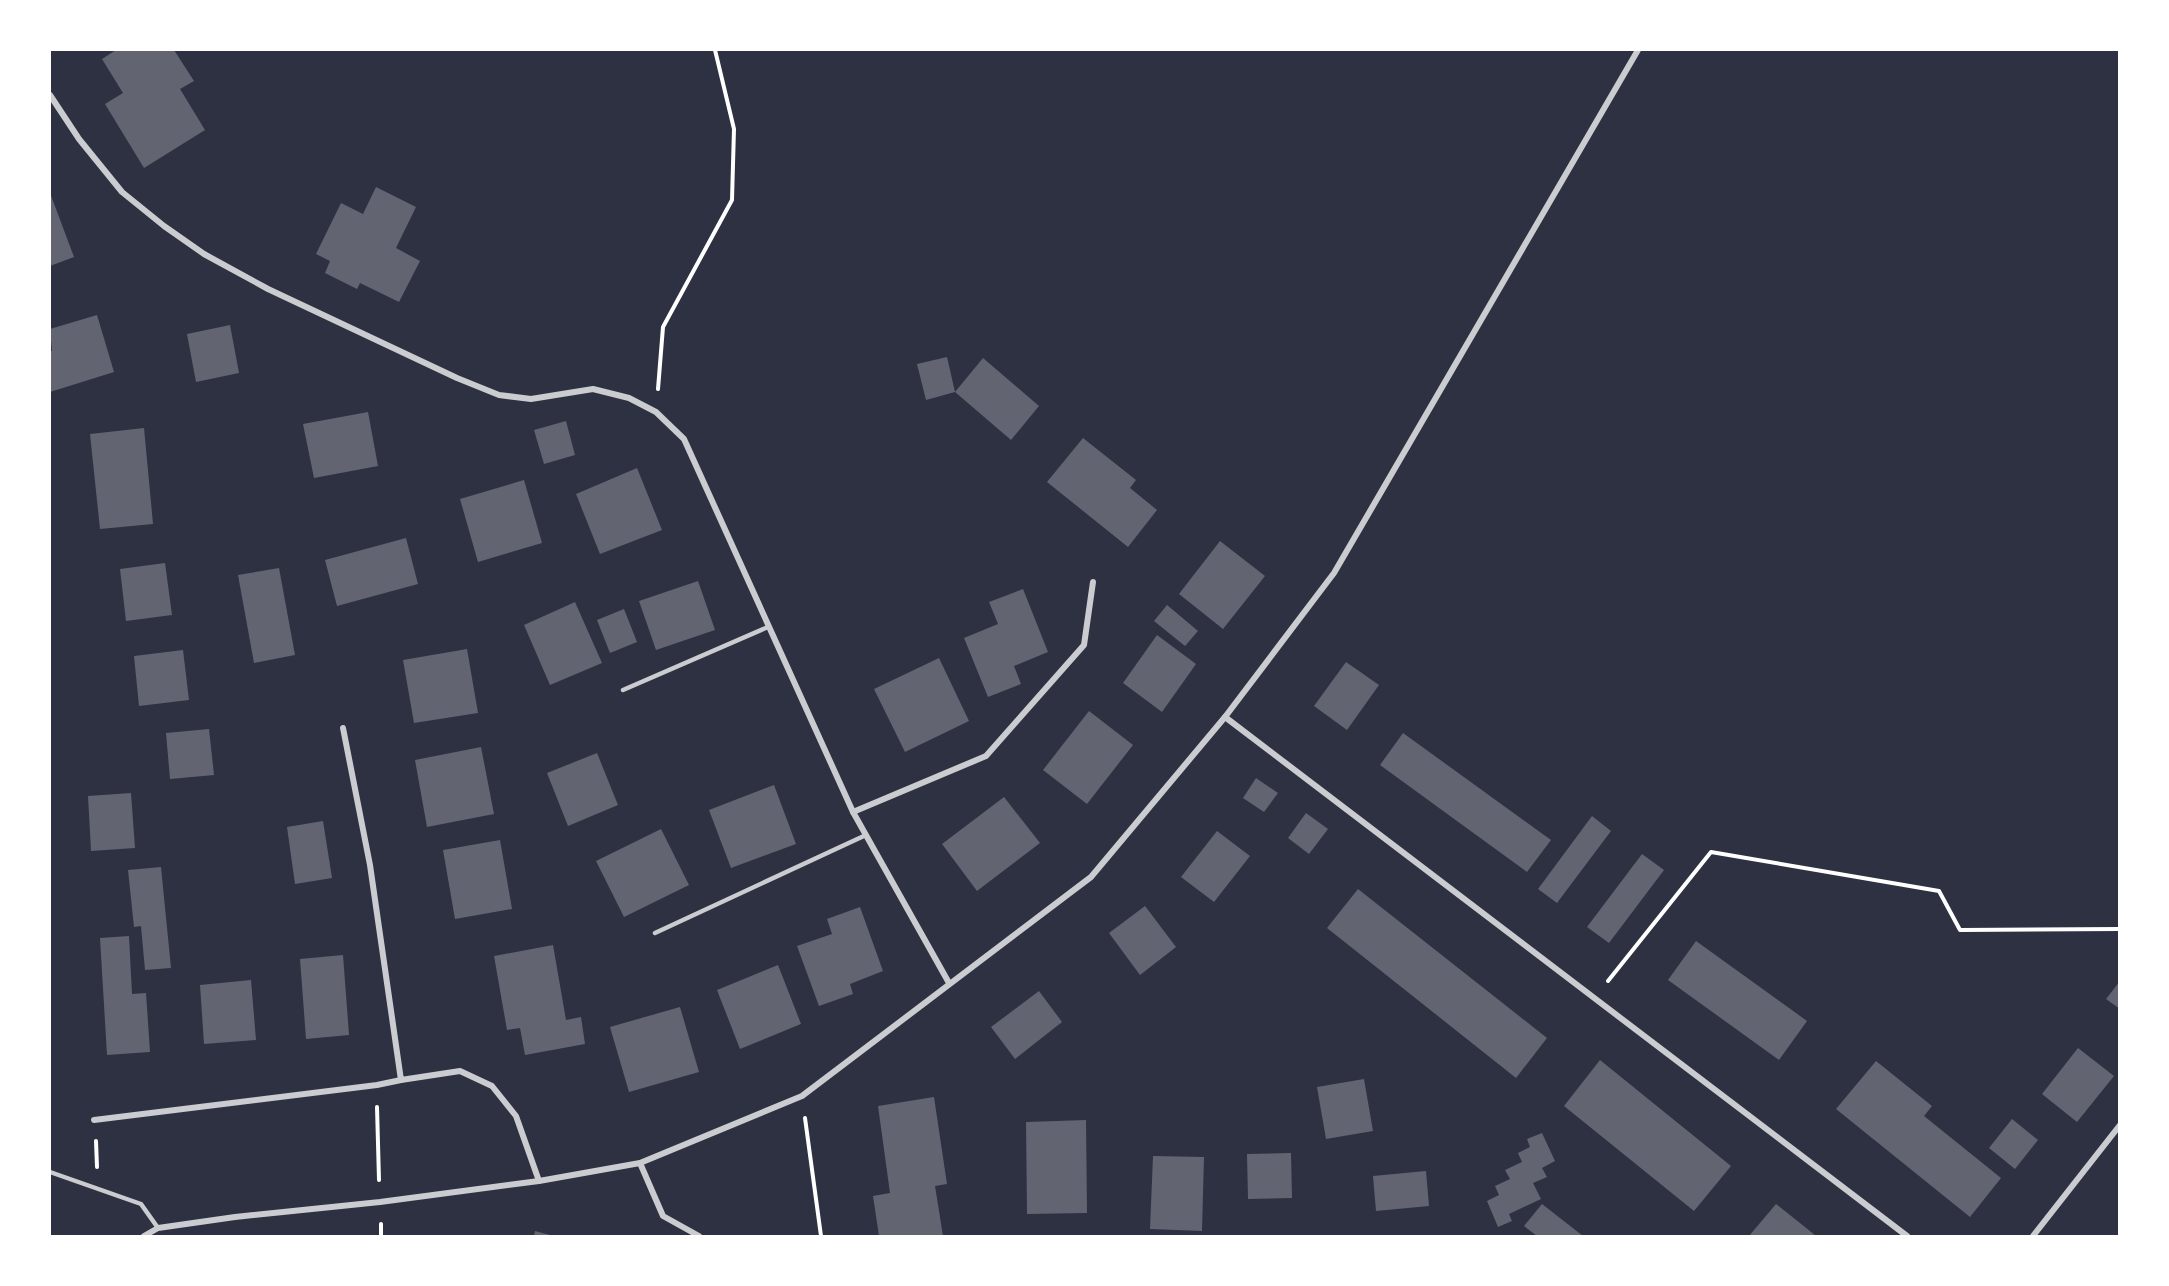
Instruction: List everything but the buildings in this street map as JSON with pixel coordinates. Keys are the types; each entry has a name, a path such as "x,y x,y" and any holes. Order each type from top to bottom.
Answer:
{"street":[{"path":"144,1236 158,1228 539,1181 640,1162 802,1096 1090,877 1225,717 1334,573 1638,50"},
{"path":"50,95 79,139 122,192 204,254 268,289 457,378 499,395 531,399 594,389 629,398 656,412 684,439 853,812 949,983"},
{"path":"853,812 986,756 1084,645 1093,582"},
{"path":"1225,717 1907,1236"},
{"path":"343,728 370,866 401,1080"},
{"path":"94,1120 377,1085 460,1071 492,1086 516,1116 539,1181"},
{"path":"2033,1236 2120,1125"},
{"path":"640,1162 663,1216 699,1236"}],"lane":[{"path":"623,690 768,627"},
{"path":"655,933 866,835"},
{"path":"50,1172 141,1204 158,1228"}],"path":[{"path":"656,412 663,327 732,200 734,129 715,50"},
{"path":"1594,998 1711,852 1939,891 1960,930 2120,929"},
{"path":"377,1085 380,1202"},
{"path":"802,1096 821,1236"},
{"path":"94,1120 99,1189"}]}
